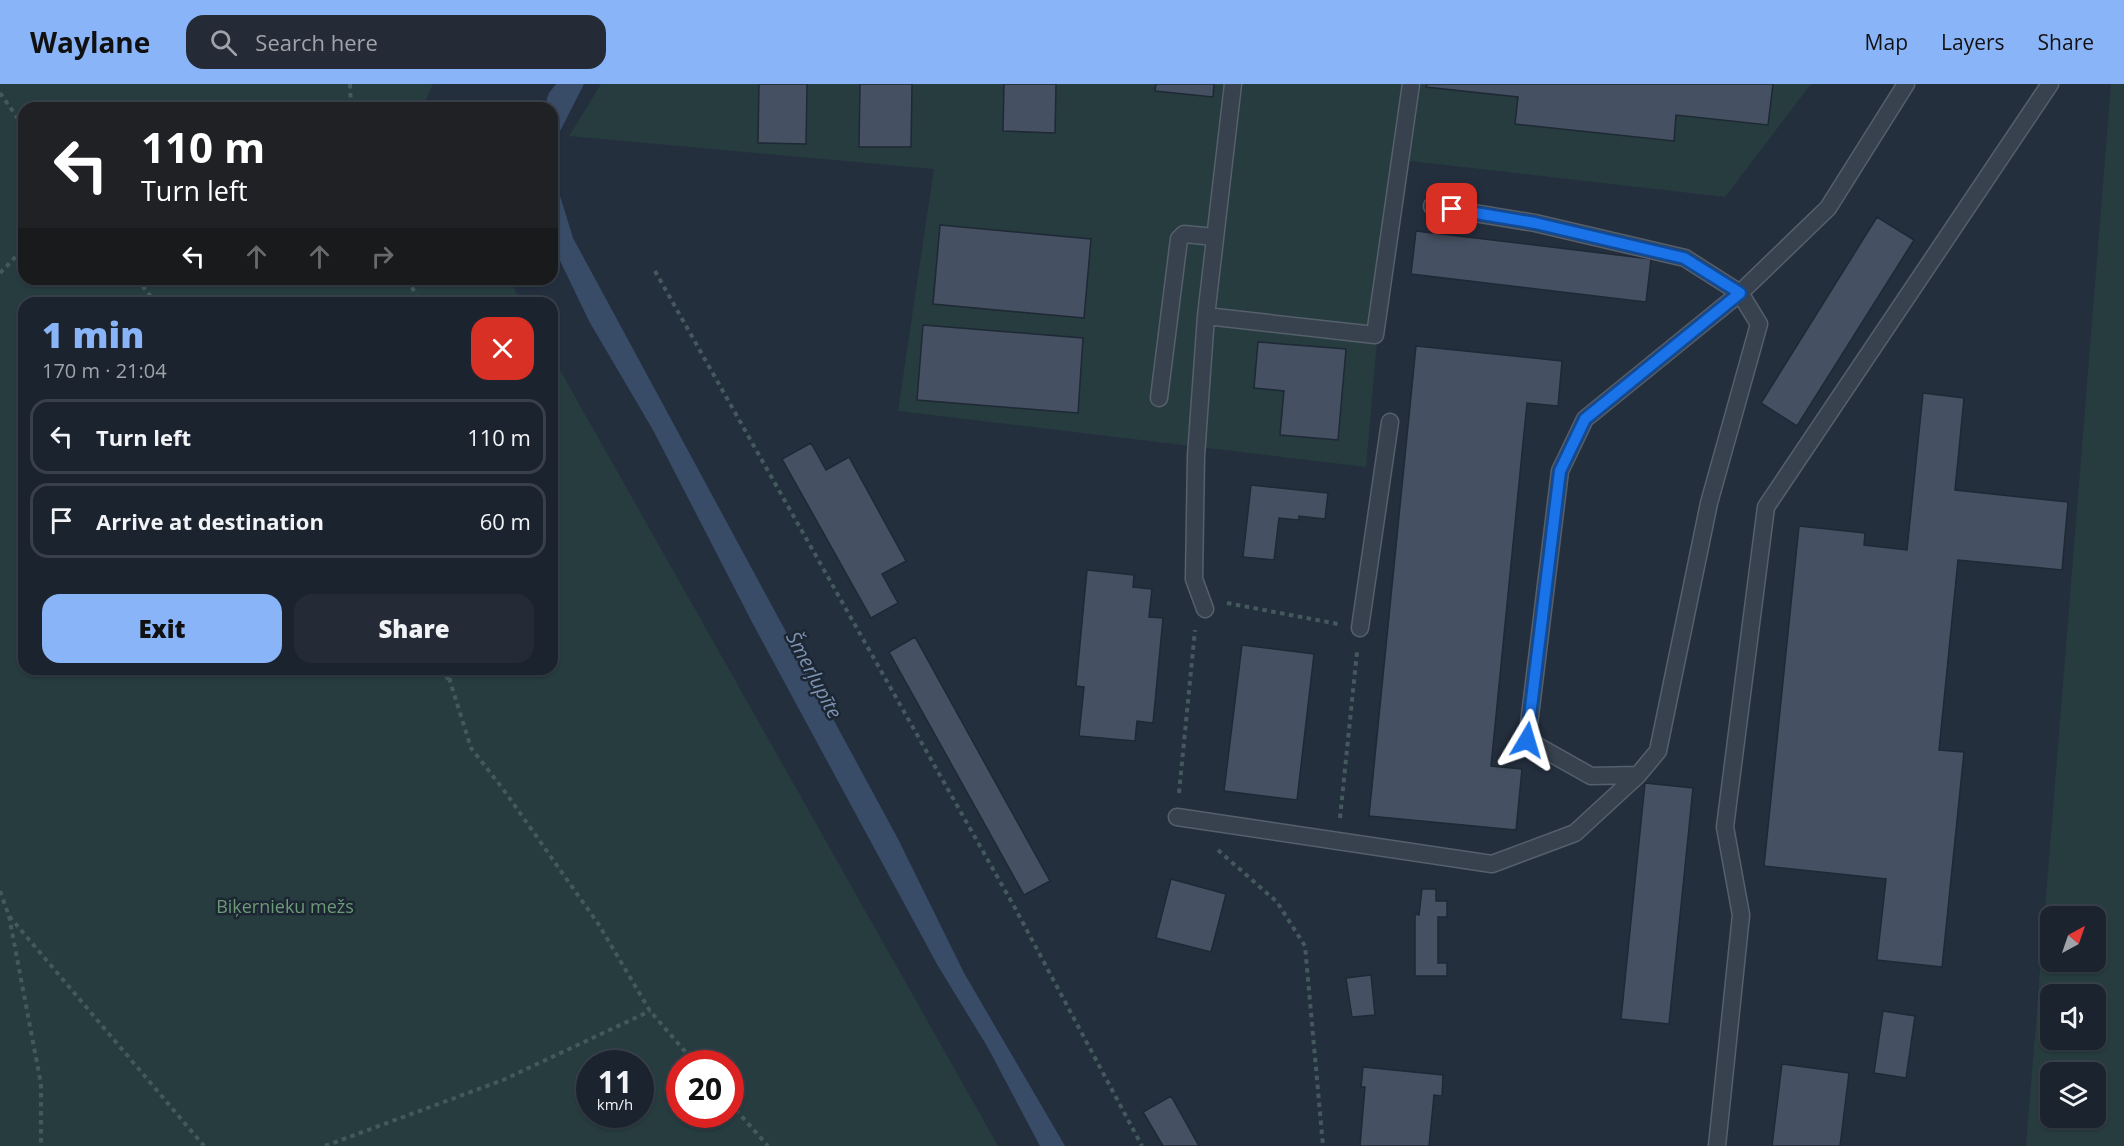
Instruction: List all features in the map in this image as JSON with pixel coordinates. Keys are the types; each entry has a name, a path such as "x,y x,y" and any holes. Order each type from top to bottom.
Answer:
{"lane":[{"path":"1205,609 1194,579 1196,456 1206,316 1233,84"},
{"path":"1206,316 1375,334 1411,84"},
{"path":"1638,775 1591,776 1527,740 1560,471 1585,419 1740,293 1828,208 1906,84"},
{"path":"1717,1146 1741,915 1725,827 1766,507 2050,84"},
{"path":"1177,817 1492,864 1575,833 1638,775 1658,751 1710,503 1759,324 1740,293 1684,258 1535,223 1432,206"},
{"path":"1159,398 1179,239 1184,234 1215,237"},
{"path":"1360,628 1390,422"}],"path":[{"path":"350,84 351,102"},
{"path":"0,93 18,118"},
{"path":"0,273 18,254"},
{"path":"655,272 1014,908 1142,1146"},
{"path":"142,285 151,297"},
{"path":"1177,817 1195,630 1205,609 1225,603 1360,628 1337,840"},
{"path":"445,675 450,681"},
{"path":"450,675 471,748 503,789 599,925 650,1011 684,1050"},
{"path":"1210,844 1277,902 1305,946 1323,1146"},
{"path":"0,891 9,916 41,1084 41,1146"},
{"path":"9,916 204,1146"},
{"path":"325,1146 503,1080 650,1011"},
{"path":"744,1119 768,1146"}],"green space":[{"name":"Biķernieku mežs","path":"0,84 433,84 425,102 18,102 18,285 512,285 519,297 18,297 18,675 558,675 558,367 998,1146 0,1146"},
{"path":"601,84 1811,84 1725,197 1393,159 1366,467 898,411 934,169 569,136"},
{"path":"2111,84 2124,84 2124,1146 2026,1146 2040,971 2106,972 2106,906 2045,906"}],"water":[{"path":"556,84 584,84 558,135 558,102 546,102"},
{"path":"558,189 573,238 898,839 964,973 1065,1146 1040,1146 987,1046 938,966 753,624 653,430 589,321 558,256"}],"building":[{"path":"759,84 807,84 806,144 758,143"},
{"path":"860,84 912,84 911,147 859,147"},
{"path":"1004,84 1056,84 1055,133 1003,131"},
{"path":"1156,84 1214,84 1213,97 1155,91"},
{"path":"1427,84 1773,84 1768,125 1676,115 1674,141 1515,124 1518,97 1426,87"},
{"path":"1877,217 1914,240 1797,426 1761,403"},
{"path":"940,225 1091,239 1084,318 933,304"},
{"path":"1416,231 1651,259 1646,302 1411,274"},
{"path":"923,325 1083,338 1078,413 917,400"},
{"path":"1258,342 1346,349 1338,440 1280,435 1284,391 1254,388"},
{"path":"1416,346 1562,361 1558,406 1527,403 1491,766 1522,769 1516,830 1369,816"},
{"path":"1923,393 1964,398 1955,490 2068,502 2062,570 1958,560 1939,750 1964,752 1942,967 1877,960 1886,879 1764,866 1799,526 1865,533 1864,545 1907,550"},
{"path":"811,443 826,470 849,457 906,561 882,574 898,603 871,618 782,459"},
{"path":"1251,485 1328,493 1325,519 1299,516 1299,520 1279,518 1274,560 1243,557"},
{"path":"1087,570 1134,575 1133,587 1152,589 1149,617 1163,618 1153,723 1137,721 1135,741 1079,736 1084,687 1076,686"},
{"path":"915,637 1050,881 1024,895 889,652"},
{"path":"1242,645 1314,654 1297,800 1224,791"},
{"path":"1645,783 1693,788 1669,1024 1621,1019"},
{"path":"1171,879 1226,894 1211,952 1156,938"},
{"path":"1422,889 1436,889 1436,901 1447,901 1447,917 1438,917 1438,963 1447,963 1447,976 1415,976 1415,914 1419,915"},
{"path":"1371,975 1375,1015 1352,1017 1346,978"},
{"path":"1883,1011 1915,1016 1906,1078 1874,1073"},
{"path":"1782,1064 1849,1073 1840,1146 1772,1146"},
{"path":"1363,1067 1443,1075 1442,1096 1434,1095 1429,1146 1360,1146 1365,1087 1361,1087"},
{"path":"1171,1096 1199,1146 1163,1146 1143,1112"}],"route":[{"path":"1452,209 1535,223 1684,258 1740,293 1585,419 1560,471 1527,740"}],"water label":[{"name":"Šmerļupīte","path":"814,675"}]}
